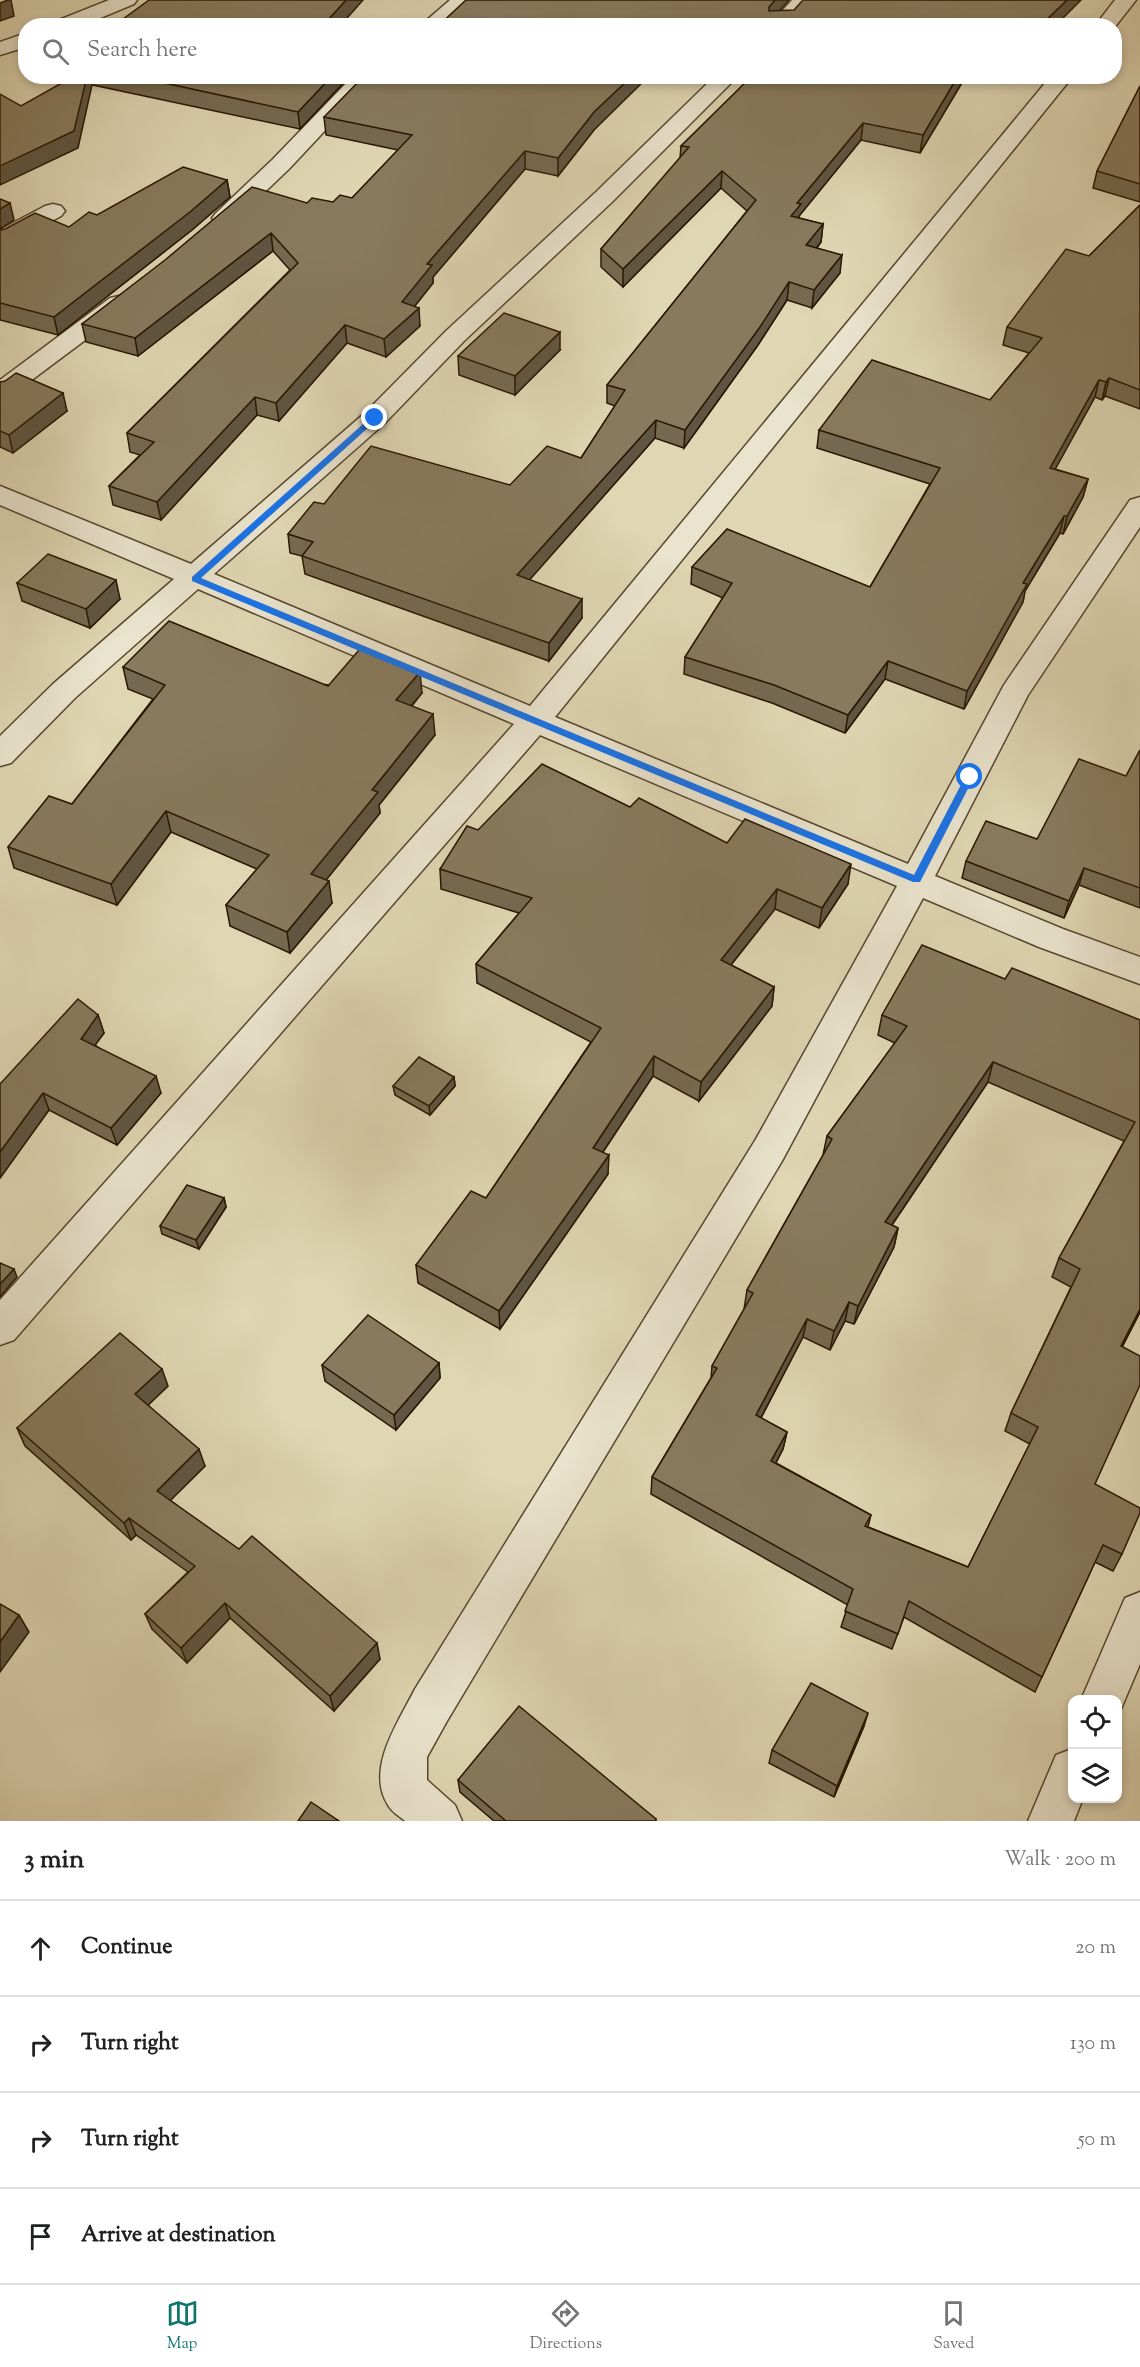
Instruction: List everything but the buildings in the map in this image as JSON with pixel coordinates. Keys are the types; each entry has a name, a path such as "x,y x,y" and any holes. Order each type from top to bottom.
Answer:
{"street":[{"path":"81,18 127,0"},
{"path":"440,18 463,0"},
{"path":"786,18 803,0"},
{"path":"1111,18 1126,0"},
{"path":"0,49 18,42"},
{"path":"209,230 281,164 358,84"},
{"path":"0,755 64,691 195,579 375,418 455,336 604,197 720,84"},
{"path":"0,1328 535,720 1056,84"},
{"path":"0,240 53,211"},
{"path":"0,392 136,289"},
{"path":"0,495 195,579 917,879 1051,938 1140,971"},
{"path":"439,1821 404,1790 405,1755 431,1705 769,1150 917,879 1015,692 1140,506"},
{"path":"1105,1695 1140,1613"},
{"path":"1051,1821 1068,1781"}],"route":[{"path":"375,418 195,579 917,879 970,777"}]}
